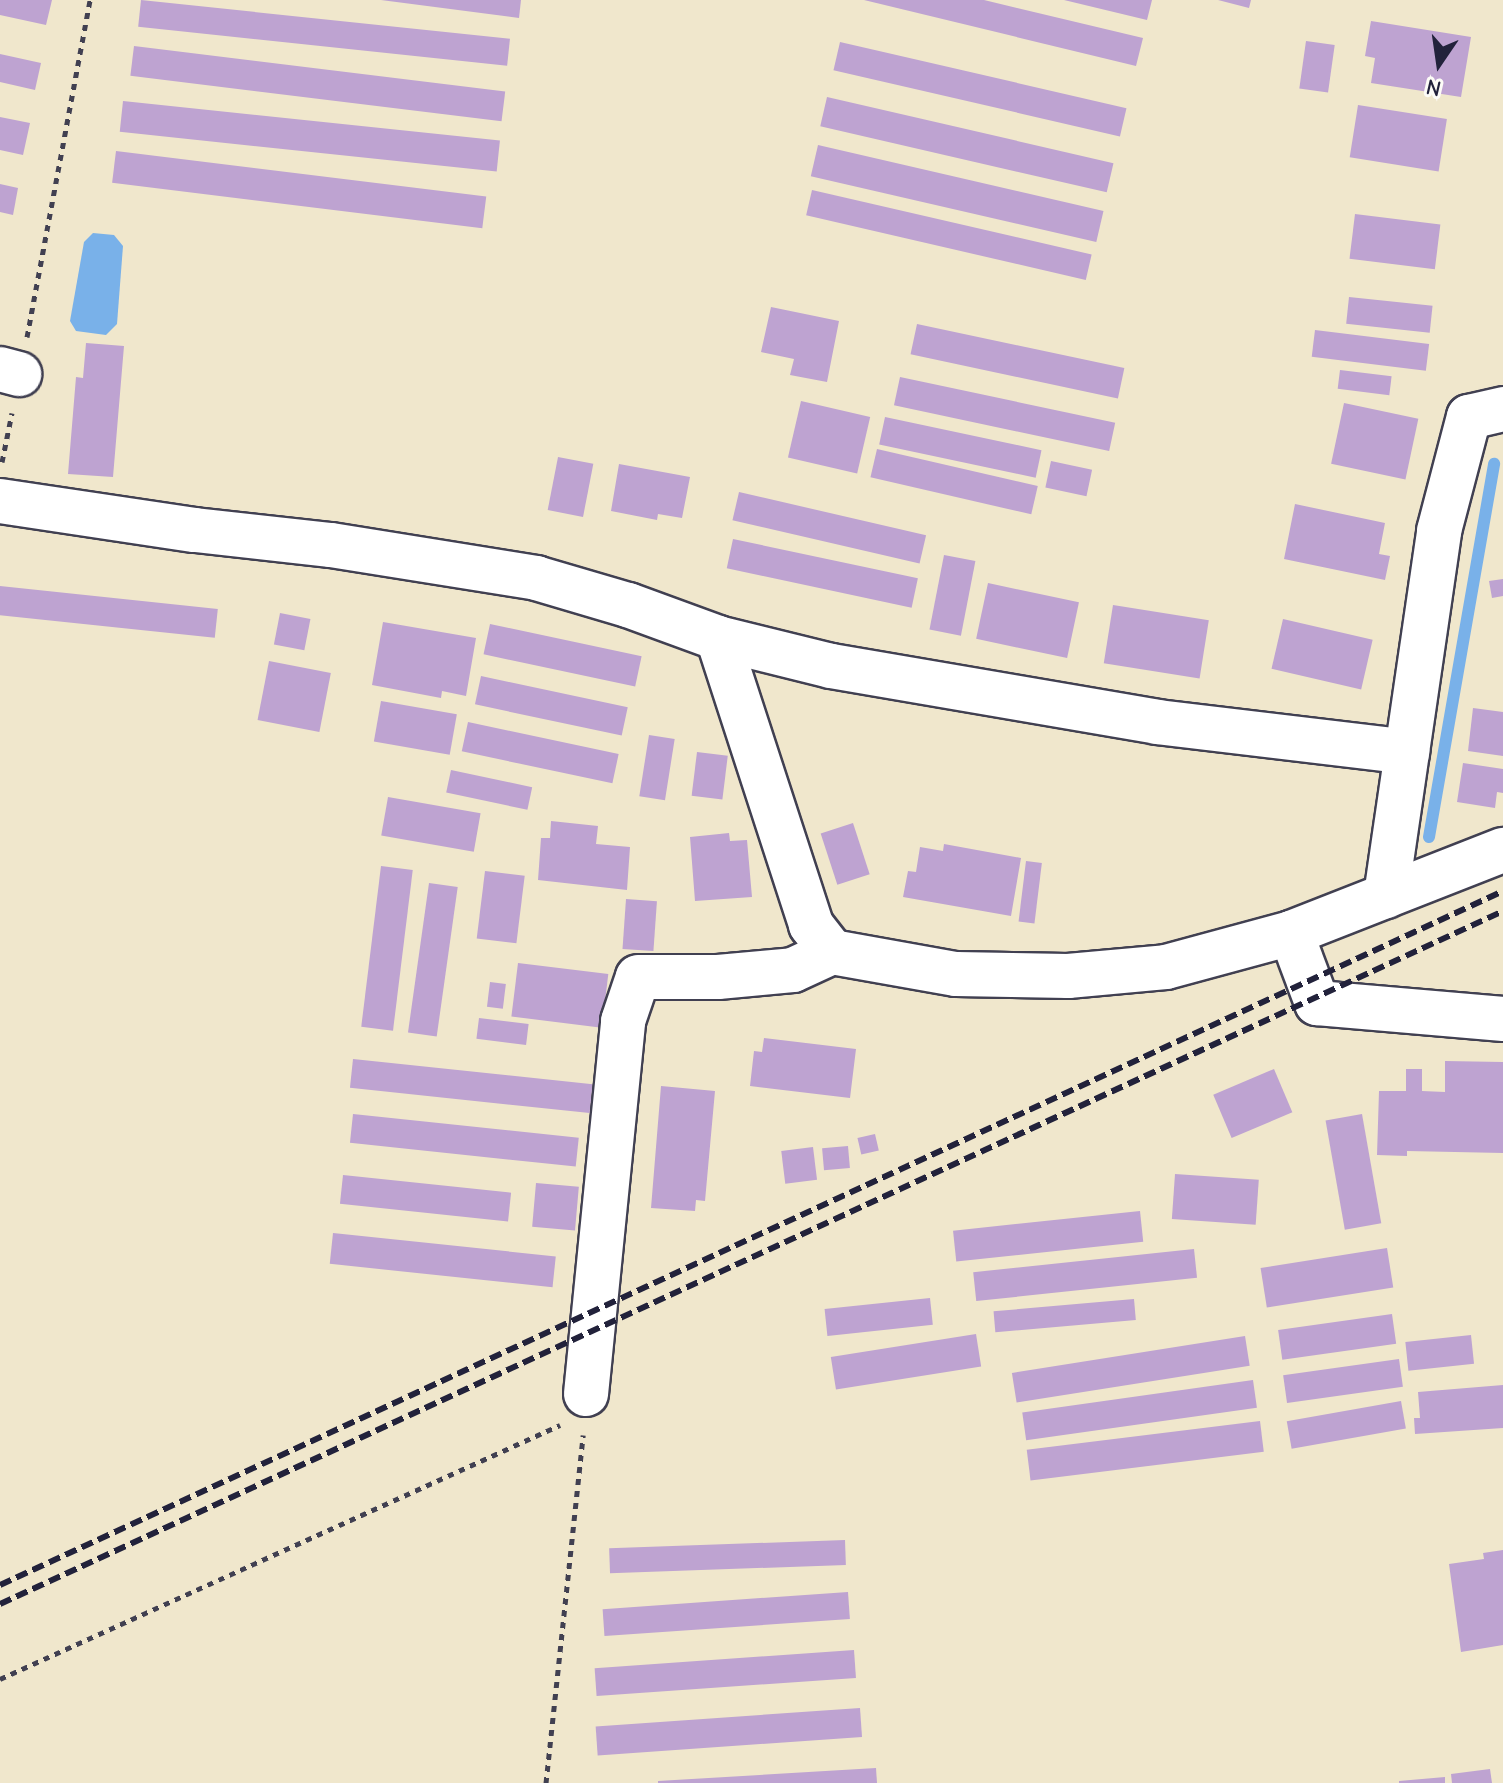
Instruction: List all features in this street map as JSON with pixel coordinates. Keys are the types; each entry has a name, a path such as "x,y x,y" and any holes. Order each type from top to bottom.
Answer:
{"street":[{"path":"1386,896 1439,531 1469,417 1503,409"},
{"path":"0,501 195,530 331,545 536,578 628,605 718,638 831,666 1157,722 1407,752"},
{"path":"718,638 811,925 832,952"},
{"path":"586,1404 623,1021 638,977 718,977 793,970 832,952 956,974 1068,976 1166,967 1291,933 1503,850"},
{"path":"1291,933 1317,1003 1503,1019"}],"path":[{"path":"0,475 10,372 90,0"},
{"path":"0,1679 586,1404"},
{"path":"546,1783 586,1404"}],"water":[{"path":"93,233 114,235 123,246 117,324 106,335 76,331 70,321 84,242"}],"building":[{"path":"0,0 52,0 46,25 0,15"},
{"path":"141,0 510,39 507,66 138,27"},
{"path":"381,0 521,0 519,18"},
{"path":"864,0 984,0 1143,38 1136,66"},
{"path":"1064,0 1152,0 1147,20"},
{"path":"1218,0 1251,0 1249,8"},
{"path":"1371,21 1471,37 1461,97 1371,83 1375,58 1365,56"},
{"path":"1306,41 1335,45 1328,93 1299,89"},
{"path":"840,42 1126,108 1120,136 833,70"},
{"path":"134,46 505,92 502,121 130,76"},
{"path":"0,54 41,63 35,90 0,82"},
{"path":"827,97 1113,163 1107,192 820,126"},
{"path":"123,101 500,141 497,171 120,132"},
{"path":"1358,105 1447,119 1439,171 1350,157"},
{"path":"0,117 30,123 23,155 0,150"},
{"path":"818,145 1103,211 1096,242 811,176"},
{"path":"116,151 486,196 482,228 112,183"},
{"path":"0,184 18,188 13,215 0,212"},
{"path":"812,190 1092,255 1086,280 806,215"},
{"path":"1355,214 1440,224 1435,269 1350,259"},
{"path":"1349,297 1433,306 1430,333 1346,324"},
{"path":"771,307 839,321 827,382 790,375 794,359 761,352"},
{"path":"917,324 1124,368 1118,398 911,354"},
{"path":"1315,330 1429,344 1426,371 1312,357"},
{"path":"86,343 124,346 113,477 68,474 76,377 83,378"},
{"path":"1340,370 1392,376 1389,395 1338,389"},
{"path":"900,377 1115,423 1109,451 894,405"},
{"path":"801,401 870,417 857,473 788,458"},
{"path":"1344,403 1418,419 1405,479 1331,464"},
{"path":"885,417 1042,450 1036,478 879,444"},
{"path":"877,449 1038,486 1031,514 870,477"},
{"path":"558,457 593,464 583,517 548,510"},
{"path":"1051,461 1092,470 1086,496 1045,487"},
{"path":"619,464 690,477 682,518 658,514 657,520 611,511"},
{"path":"739,492 926,535 920,563 732,520"},
{"path":"1295,504 1385,523 1379,554 1390,556 1385,580 1284,559"},
{"path":"733,539 918,578 912,608 727,568"},
{"path":"944,555 975,561 961,636 929,630"},
{"path":"1503,579 1503,596 1492,598 1489,581"},
{"path":"988,583 1079,602 1067,658 976,639"},
{"path":"0,586 218,609 215,638 0,615"},
{"path":"1113,605 1209,620 1200,678 1104,663"},
{"path":"280,613 310,619 304,650 274,644"},
{"path":"1283,619 1373,640 1361,689 1272,669"},
{"path":"383,622 476,638 466,696 442,691 441,698 372,685"},
{"path":"490,624 642,656 635,687 484,654"},
{"path":"269,661 331,673 319,732 258,720"},
{"path":"481,676 628,707 622,736 475,704"},
{"path":"381,701 457,714 450,755 374,741"},
{"path":"1473,708 1503,712 1503,756 1468,751"},
{"path":"468,722 619,754 612,783 462,751"},
{"path":"649,735 675,739 665,800 639,796"},
{"path":"697,752 728,756 722,799 692,796"},
{"path":"1463,763 1503,769 1503,793 1497,792 1495,808 1457,802"},
{"path":"451,770 532,787 527,810 446,792"},
{"path":"388,797 481,813 474,852 381,835"},
{"path":"551,821 598,826 596,844 630,847 627,890 538,880 541,838 550,838"},
{"path":"853,823 870,874 837,885 821,834"},
{"path":"729,833 730,841 747,840 752,897 695,901 690,837"},
{"path":"944,844 1021,858 1011,916 903,897 908,871 916,872 920,847 943,851"},
{"path":"1026,861 1042,863 1034,923 1019,922"},
{"path":"381,866 413,870 393,1031 361,1027"},
{"path":"485,871 525,876 516,943 477,938"},
{"path":"429,883 458,887 437,1037 408,1033"},
{"path":"626,899 657,901 653,951 623,949"},
{"path":"518,963 608,974 602,1028 511,1017"},
{"path":"490,982 506,984 503,1009 487,1007"},
{"path":"479,1018 529,1024 526,1045 476,1039"},
{"path":"764,1038 856,1049 850,1098 750,1086 754,1051 762,1052"},
{"path":"353,1059 593,1084 590,1113 350,1088"},
{"path":"1445,1061 1503,1062 1503,1153 1407,1151 1407,1156 1377,1155 1379,1091 1406,1091 1406,1069 1422,1069 1422,1091 1445,1092"},
{"path":"1274,1069 1292,1112 1232,1138 1213,1095"},
{"path":"661,1086 715,1091 705,1201 696,1200 695,1211 651,1208"},
{"path":"353,1114 579,1138 576,1167 350,1143"},
{"path":"1362,1114 1381,1223 1345,1230 1326,1120"},
{"path":"875,1134 879,1151 861,1155 857,1138"},
{"path":"848,1146 850,1168 824,1170 822,1148"},
{"path":"813,1147 817,1180 785,1184 781,1151"},
{"path":"1175,1174 1259,1180 1256,1225 1172,1219"},
{"path":"343,1175 511,1193 508,1222 340,1204"},
{"path":"536,1183 579,1187 575,1231 532,1227"},
{"path":"1140,1211 1143,1242 956,1261 953,1231"},
{"path":"333,1233 556,1256 553,1287 330,1264"},
{"path":"1387,1248 1393,1288 1267,1308 1261,1268"},
{"path":"1194,1249 1197,1278 976,1301 973,1272"},
{"path":"930,1298 933,1325 827,1336 825,1309"},
{"path":"1134,1299 1136,1320 995,1332 994,1311"},
{"path":"1392,1314 1396,1344 1282,1360 1278,1330"},
{"path":"976,1334 981,1367 836,1390 831,1357"},
{"path":"1471,1335 1474,1364 1408,1371 1405,1342"},
{"path":"1245,1336 1250,1366 1017,1403 1012,1373"},
{"path":"1399,1359 1403,1387 1287,1403 1283,1375"},
{"path":"1253,1380 1257,1408 1026,1440 1022,1412"},
{"path":"1503,1385 1503,1428 1415,1434 1414,1418 1420,1418 1418,1392"},
{"path":"1401,1401 1406,1429 1292,1449 1287,1421"},
{"path":"1260,1421 1264,1452 1031,1480 1027,1450"},
{"path":"845,1540 846,1565 610,1573 609,1548"},
{"path":"1503,1550 1503,1645 1461,1652 1449,1564 1484,1559 1483,1553"},
{"path":"848,1592 850,1619 604,1636 603,1609"},
{"path":"854,1650 856,1678 597,1696 595,1668"},
{"path":"860,1708 862,1737 598,1755 596,1726"},
{"path":"876,1768 877,1783 658,1783 658,1781"},
{"path":"1490,1769 1492,1783 1452,1783 1451,1774"},
{"path":"1445,1777 1445,1783 1399,1783 1399,1781"}],"waterway":[{"path":"1429,837 1494,464"}],"railway":[{"path":"0,1585 1503,891"},
{"path":"0,1604 1503,911"}]}
